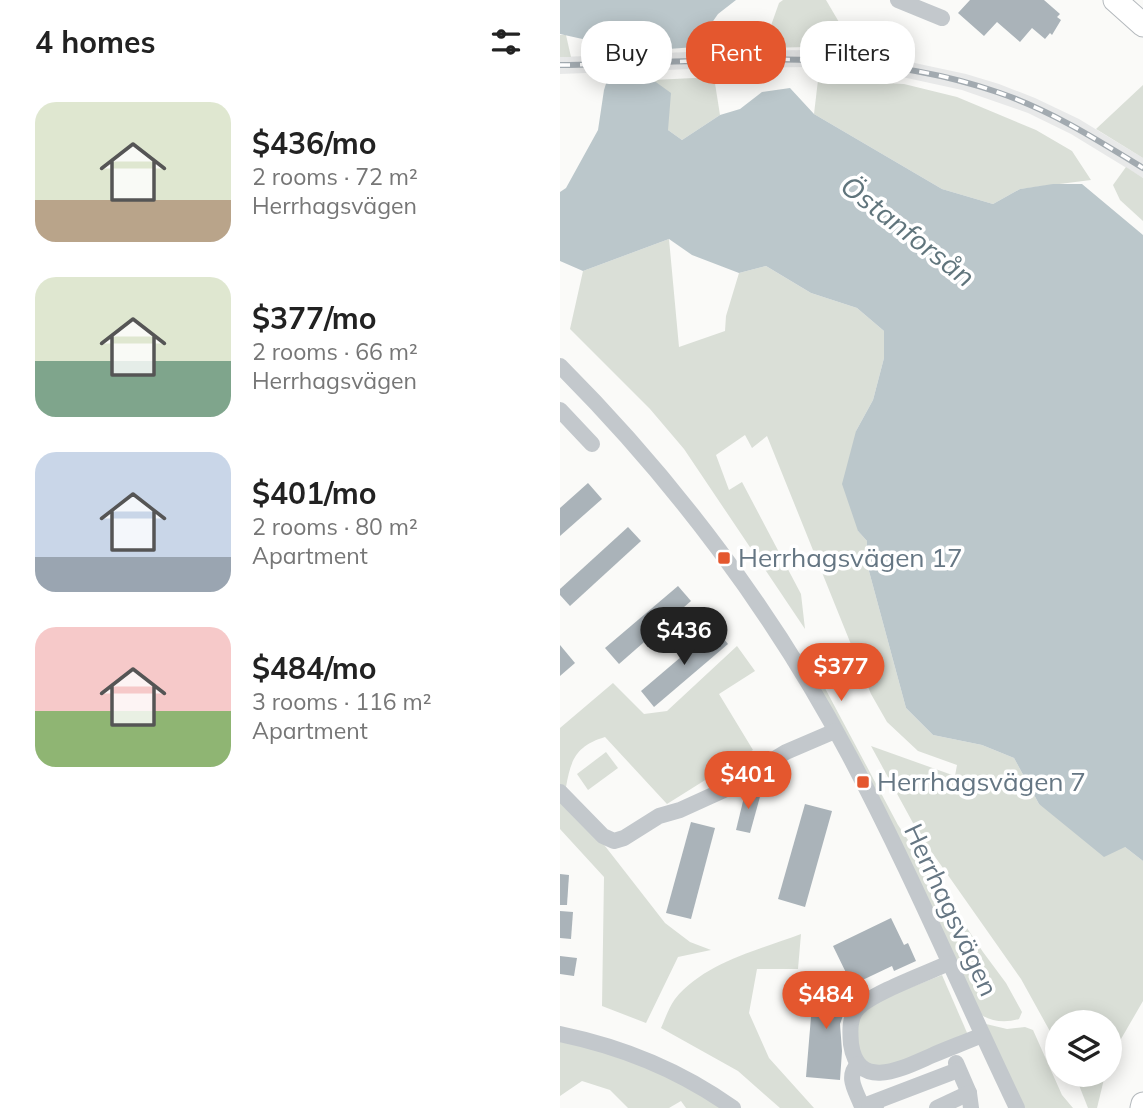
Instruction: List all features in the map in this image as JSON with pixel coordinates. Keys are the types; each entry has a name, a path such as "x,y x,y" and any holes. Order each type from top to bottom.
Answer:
{"street":[{"path":"898,0 942,18"},
{"name":"Herrhagsvägen","path":"560,366 654,470 724,558 758,606 835,731 882,821 1017,1108"},
{"path":"560,410 592,444"},
{"path":"560,792 603,836 614,841 624,838 659,816 680,810 724,790 786,752 835,731"},
{"path":"948,963 872,998 856,1009 851,1021 850,1035 858,1064 869,1072 891,1073 982,1035"},
{"path":"560,1034 594,1041 641,1056 677,1073 733,1108"},
{"path":"937,1108 970,1101 951,1047"},
{"path":"858,1064 852,1070 851,1078 861,1104 875,1106 958,1070"}],"shaded area":[{"path":"783,0 826,0 838,21 800,21 800,47 786,47 786,21 773,21 779,3"},
{"path":"560,35 566,35 571,57 560,57"},
{"path":"786,50 800,50 800,67 786,67"},
{"path":"686,52 686,69 672,70 672,53"},
{"path":"581,56 581,73 560,74 560,57"},
{"path":"915,63 999,84 1079,119 1143,158 1143,178 1071,134 1028,113 962,90 915,80"},
{"path":"686,78 686,84 715,84 720,115 682,140 668,130 654,84 672,84 672,79"},
{"path":"818,84 904,84 957,97 1036,130 1072,151 1091,180 1020,189 993,204 942,189 814,114"},
{"path":"1143,85 1143,158 1096,129"},
{"path":"1126,167 1143,178 1143,221 1120,200 1113,185"},
{"path":"669,239 679,347 725,331 726,316 739,273 766,266 811,293 857,308 884,331 884,358 873,400 856,431 858,531 867,541 866,560 906,708 933,735 982,745 1014,758 1039,804 1125,847 1143,861 1143,1001 1122,1037 1122,1010 1045,1010 1045,1022 1021,979 919,834 871,746 955,776 957,765 918,751 887,722 871,694 767,436 752,448 745,435 716,455 729,490 742,482 801,594 805,629 684,449 650,409 570,329 583,271"},
{"path":"737,646 755,671 719,694 753,750 667,804 605,737 581,749 573,761 568,777 566,787 598,837 665,923 690,942 711,950 678,957 646,1023 602,1006 604,877 560,829 560,728 613,683 644,714 667,711"},
{"path":"803,653 810,660 898,825 1006,983 1022,1012 1019,1019 999,1021 980,1014 799,654"},
{"path":"606,752 618,768 588,790 577,774"},
{"path":"801,934 798,969 757,969 749,1013 769,1058 814,1108 780,1108 738,1071 661,1028 675,999 701,975 734,959"},
{"path":"942,975 968,1035 888,1068 869,1068 854,1044 854,1024 869,1004"},
{"path":"986,1024 1007,1029 1025,1027 1033,1030 1045,1057 1045,1087 1058,1087 1073,1108 1023,1108"},
{"path":"560,1039 633,1059 690,1086 722,1108 686,1108 681,1101 669,1108 628,1108 610,1090 582,1081 560,1096"},
{"path":"1080,1087 1102,1087 1097,1108 1088,1108"}],"water":[{"path":"560,0 736,0 713,21 686,21 686,48 672,49 672,21 581,21 581,39 560,34"},
{"name":"Östanforsån","path":"606,84 659,84 671,93 668,130 682,140 720,115 740,109 762,92 790,88 814,114 942,189 993,204 1020,189 1053,184 1082,184 1143,235 1143,861 1125,847 1104,857 1039,804 1014,758 982,745 933,735 906,708 866,560 867,541 858,531 842,484 856,431 873,400 884,358 884,331 857,308 811,293 766,266 739,273 692,255 669,239 583,271 560,261 560,192 566,188 598,130"}],"building":[{"path":"970,0 1044,0 1060,14 1057,17 1061,20 1052,35 1050,33 1045,39 1032,28 1020,42 997,22 984,36 958,13"},
{"path":"588,483 602,499 560,536 560,508"},
{"path":"628,527 641,541 570,606 560,595 560,589"},
{"path":"678,586 691,601 619,664 605,648"},
{"path":"715,628 728,644 654,707 641,691"},
{"path":"560,645 575,663 560,676"},
{"path":"746,789 761,793 750,833 736,830"},
{"path":"805,804 832,811 805,907 778,899"},
{"path":"691,822 715,828 691,919 666,913"},
{"path":"560,874 569,875 567,905 560,905"},
{"path":"560,911 573,912 571,939 560,938"},
{"path":"891,918 904,945 908,943 916,961 894,971 892,966 852,985 833,946"},
{"path":"560,956 577,958 574,976 560,974"},
{"path":"814,981 848,984 846,1007 840,1024 840,1080 806,1077"}],"railway":[{"path":"560,65 780,59 834,61 943,76 1036,107 1143,168"}],"place":[{"name":"Herrhagsvägen 17","path":"724,558"},
{"name":"Herrhagsvägen 7","path":"863,782"}]}
